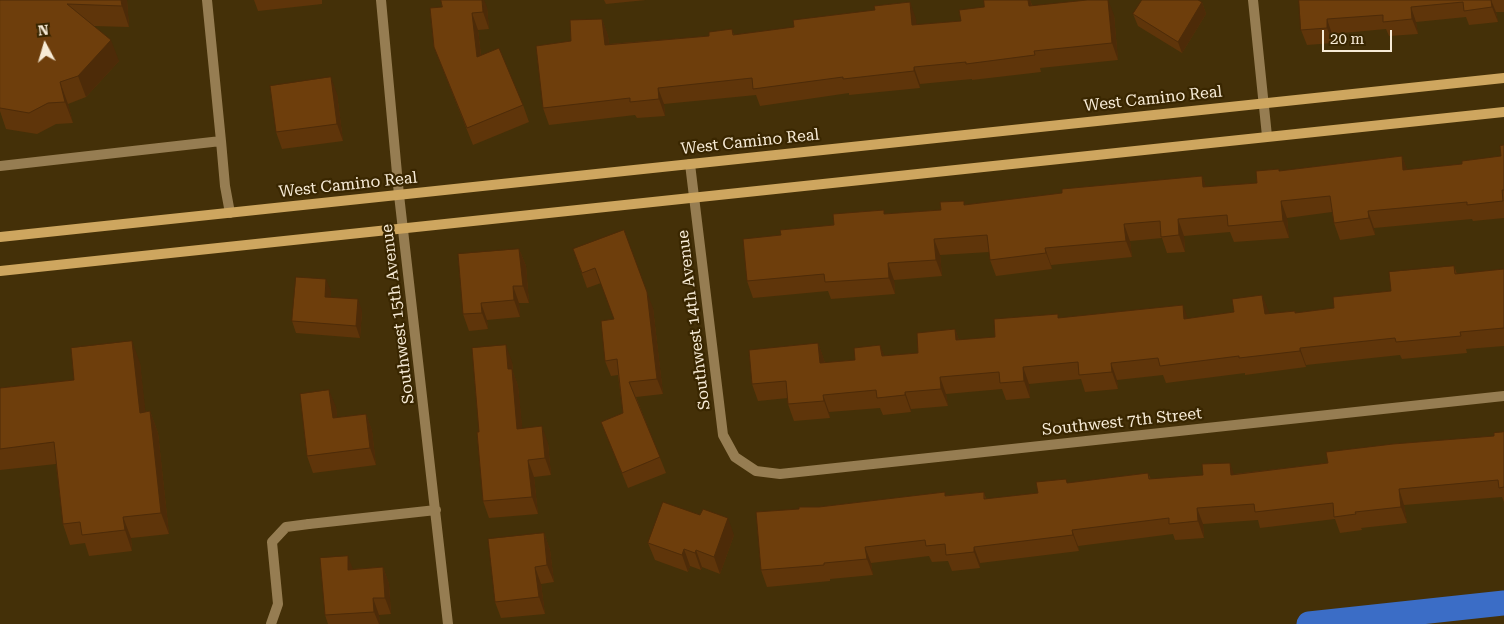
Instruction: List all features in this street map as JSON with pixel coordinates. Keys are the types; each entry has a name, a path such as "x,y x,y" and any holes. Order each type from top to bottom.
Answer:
{"street":[{"path":"207,0 225,186 230,213"},
{"name":"Southwest 15th Avenue","path":"381,0 403,229 448,624"},
{"path":"1254,0 1267,136"},
{"name":"West Camino Real","path":"0,237 1504,78"},
{"path":"0,271 1504,112"},
{"path":"0,166 221,141"},
{"name":"Southwest 14th Avenue","path":"690,164 723,435 735,457 746,464"},
{"name":"Southwest 7th Street","path":"746,464 756,471 780,474 1504,396"},
{"path":"271,624 278,604 272,542 286,527 436,510"}],"building":[{"path":"0,0 121,0 122,6 67,4 111,40 78,76 60,82 65,102 48,103 29,113 0,108"},
{"path":"441,0 482,0 483,12 472,13 477,57 499,48 523,105 467,128 434,47 430,8 442,7"},
{"path":"984,0 1028,0 1029,6 1087,0 1108,0 1112,43 1034,51 1035,55 966,64 966,62 914,67 914,71 843,79 843,77 753,89 752,78 658,88 659,99 630,102 630,98 543,108 536,46 571,41 570,20 602,19 605,45 709,36 709,32 732,29 733,35 794,27 793,20 875,10 874,6 910,2 912,25 961,21 959,10 984,7"},
{"path":"1142,0 1198,0 1202,2 1178,42 1133,14"},
{"path":"1299,0 1491,0 1492,7 1464,11 1463,2 1411,7 1412,19 1383,22 1383,15 1327,19 1327,28 1301,30"},
{"path":"331,77 337,124 276,132 270,86"},
{"path":"1504,145 1503,201 1467,205 1467,202 1368,211 1369,218 1334,223 1330,196 1281,201 1283,221 1228,226 1227,215 1178,219 1179,235 1161,237 1160,221 1124,224 1126,241 1045,248 1046,253 990,260 987,235 934,239 936,260 888,263 889,278 825,282 824,274 747,281 743,239 781,235 780,230 834,225 833,214 884,210 884,214 941,210 940,202 964,201 964,205 1062,193 1062,189 1202,176 1203,187 1257,183 1256,171 1279,169 1279,171 1402,156 1403,170 1462,164 1462,161 1501,156 1500,146"},
{"path":"624,230 647,292 657,379 629,382 660,457 622,473 601,422 623,413 617,359 605,361 601,321 614,319 595,268 582,273 573,249"},
{"path":"519,249 523,286 513,286 514,300 481,303 482,313 463,314 458,254"},
{"path":"1454,266 1455,274 1504,269 1504,328 1460,332 1461,336 1396,342 1395,338 1300,348 1300,351 1239,358 1239,356 1160,366 1158,358 1111,363 1112,372 1079,375 1078,362 1023,367 1024,381 1000,383 999,372 940,377 941,389 905,392 905,395 877,398 876,390 823,395 824,401 788,404 786,381 752,384 749,350 818,343 820,363 855,360 854,348 880,345 882,356 918,353 917,333 955,329 956,340 995,337 994,319 1058,314 1058,318 1183,305 1184,319 1234,312 1232,299 1262,295 1265,314 1295,311 1295,313 1334,308 1333,297 1391,291 1389,272"},
{"path":"296,277 326,279 325,297 358,299 356,326 292,321"},
{"path":"132,341 140,413 150,411 161,513 123,517 125,530 82,535 80,522 63,524 54,442 0,449 0,388 74,380 71,348"},
{"path":"506,345 508,369 512,369 517,429 542,426 545,458 528,460 532,497 483,501 472,348"},
{"path":"329,390 333,418 366,414 370,448 307,456 300,394"},
{"path":"1504,432 1504,487 1499,488 1498,480 1399,489 1401,507 1355,512 1356,514 1334,517 1333,503 1255,512 1254,504 1197,508 1198,521 1169,524 1169,518 1072,530 1073,535 974,547 974,552 946,555 945,544 926,546 925,540 865,547 867,559 824,563 824,565 761,570 756,512 799,509 799,507 819,507 945,492 945,496 984,492 984,499 1038,493 1036,482 1066,479 1067,483 1148,473 1149,479 1203,475 1202,464 1230,463 1231,475 1328,463 1326,452 1393,444 1494,436 1494,433"},
{"path":"663,502 700,515 703,509 728,518 714,557 696,550 695,553 684,549 682,555 648,543"},
{"path":"544,533 547,565 535,567 539,597 495,602 488,539"},
{"path":"348,556 348,570 383,567 385,598 373,598 374,612 325,615 320,558"}],"waterway":[{"path":"1309,624 1504,603"}]}
